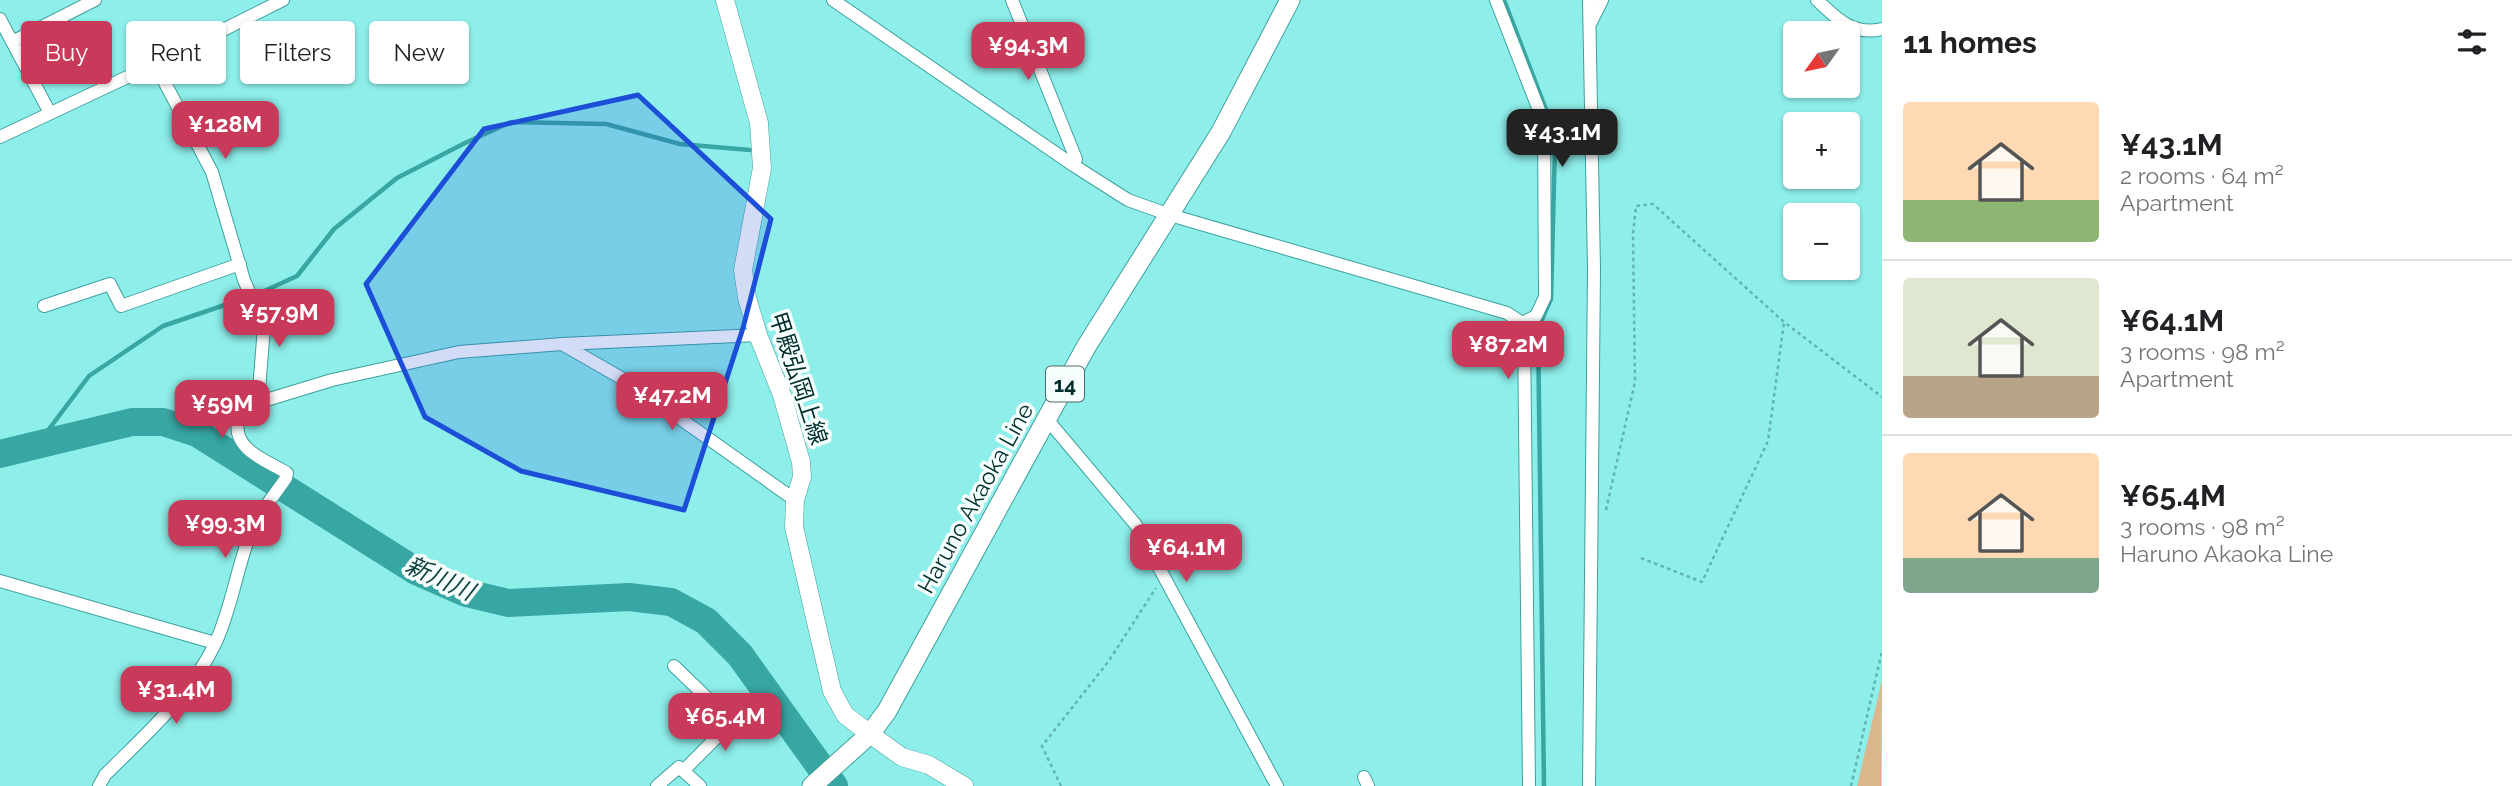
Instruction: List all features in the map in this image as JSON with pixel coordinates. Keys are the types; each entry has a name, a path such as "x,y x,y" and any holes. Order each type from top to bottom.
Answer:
{"main road":[{"name":"甲殿弘岡上線","path":"724,0 753,95 762,147 762,168 743,270 747,298 758,335 782,395 801,462 802,477 795,500 794,527 832,691 845,715 870,734 902,757 929,765 964,786"},
{"name":"Haruno Akaoka Line","path":"815,782 870,734 887,710 1046,418 1220,131 1290,0"}],"street":[{"path":"12,42 73,6 95,0"},
{"path":"226,28 283,0"},
{"path":"833,0 1128,200 1170,215 1507,313 1522,323 1529,786"},
{"path":"1012,0 1076,159 1073,165"},
{"path":"1496,0 1544,123 1545,297 1536,316 1522,323"},
{"path":"1589,786 1594,269 1590,0"},
{"path":"1590,25 1602,0"},
{"path":"1817,0 1838,20 1854,30 1870,32 1882,29"},
{"path":"0,19 50,113"},
{"path":"0,137 126,78"},
{"path":"166,84 212,172 244,280 264,327 259,390 263,401"},
{"path":"44,306 110,284 121,306 240,264"},
{"path":"99,786 105,775 176,703 201,671 215,643 250,534 286,478 287,473 243,447 239,438 238,420 263,401 332,380 459,352 562,344 758,335"},
{"path":"562,344 630,383 795,500"},
{"path":"1046,418 1136,526 1277,786"},
{"path":"0,582 215,643"},
{"path":"674,666 732,722"},
{"path":"683,771 743,711"},
{"path":"656,786 679,767 700,786"}],"path":[{"path":"1606,511 1635,382 1633,234 1636,206 1653,204 1784,322 1882,397"},
{"path":"1641,558 1702,582 1768,441 1784,322"},
{"path":"1061,786 1042,746 1108,662 1163,576"},
{"path":"1851,786 1882,651"}],"highlighted area":[{"path":"638,95 771,219 743,328 684,510 521,471 425,417 366,284 484,129"}],"shaded area":[{"path":"1882,680 1881,786 1857,786"}],"waterway":[{"path":"1504,0 1550,120 1555,145 1551,299 1538,328 1544,786"},
{"path":"37,445 89,376 163,326 260,293 297,276 334,229 397,178 511,122 606,124 680,144 750,150"},
{"name":"新川川","path":"0,454 132,422 163,422 197,433 416,571 466,593 508,603 629,597 671,602 706,621 740,655 834,786"}]}
